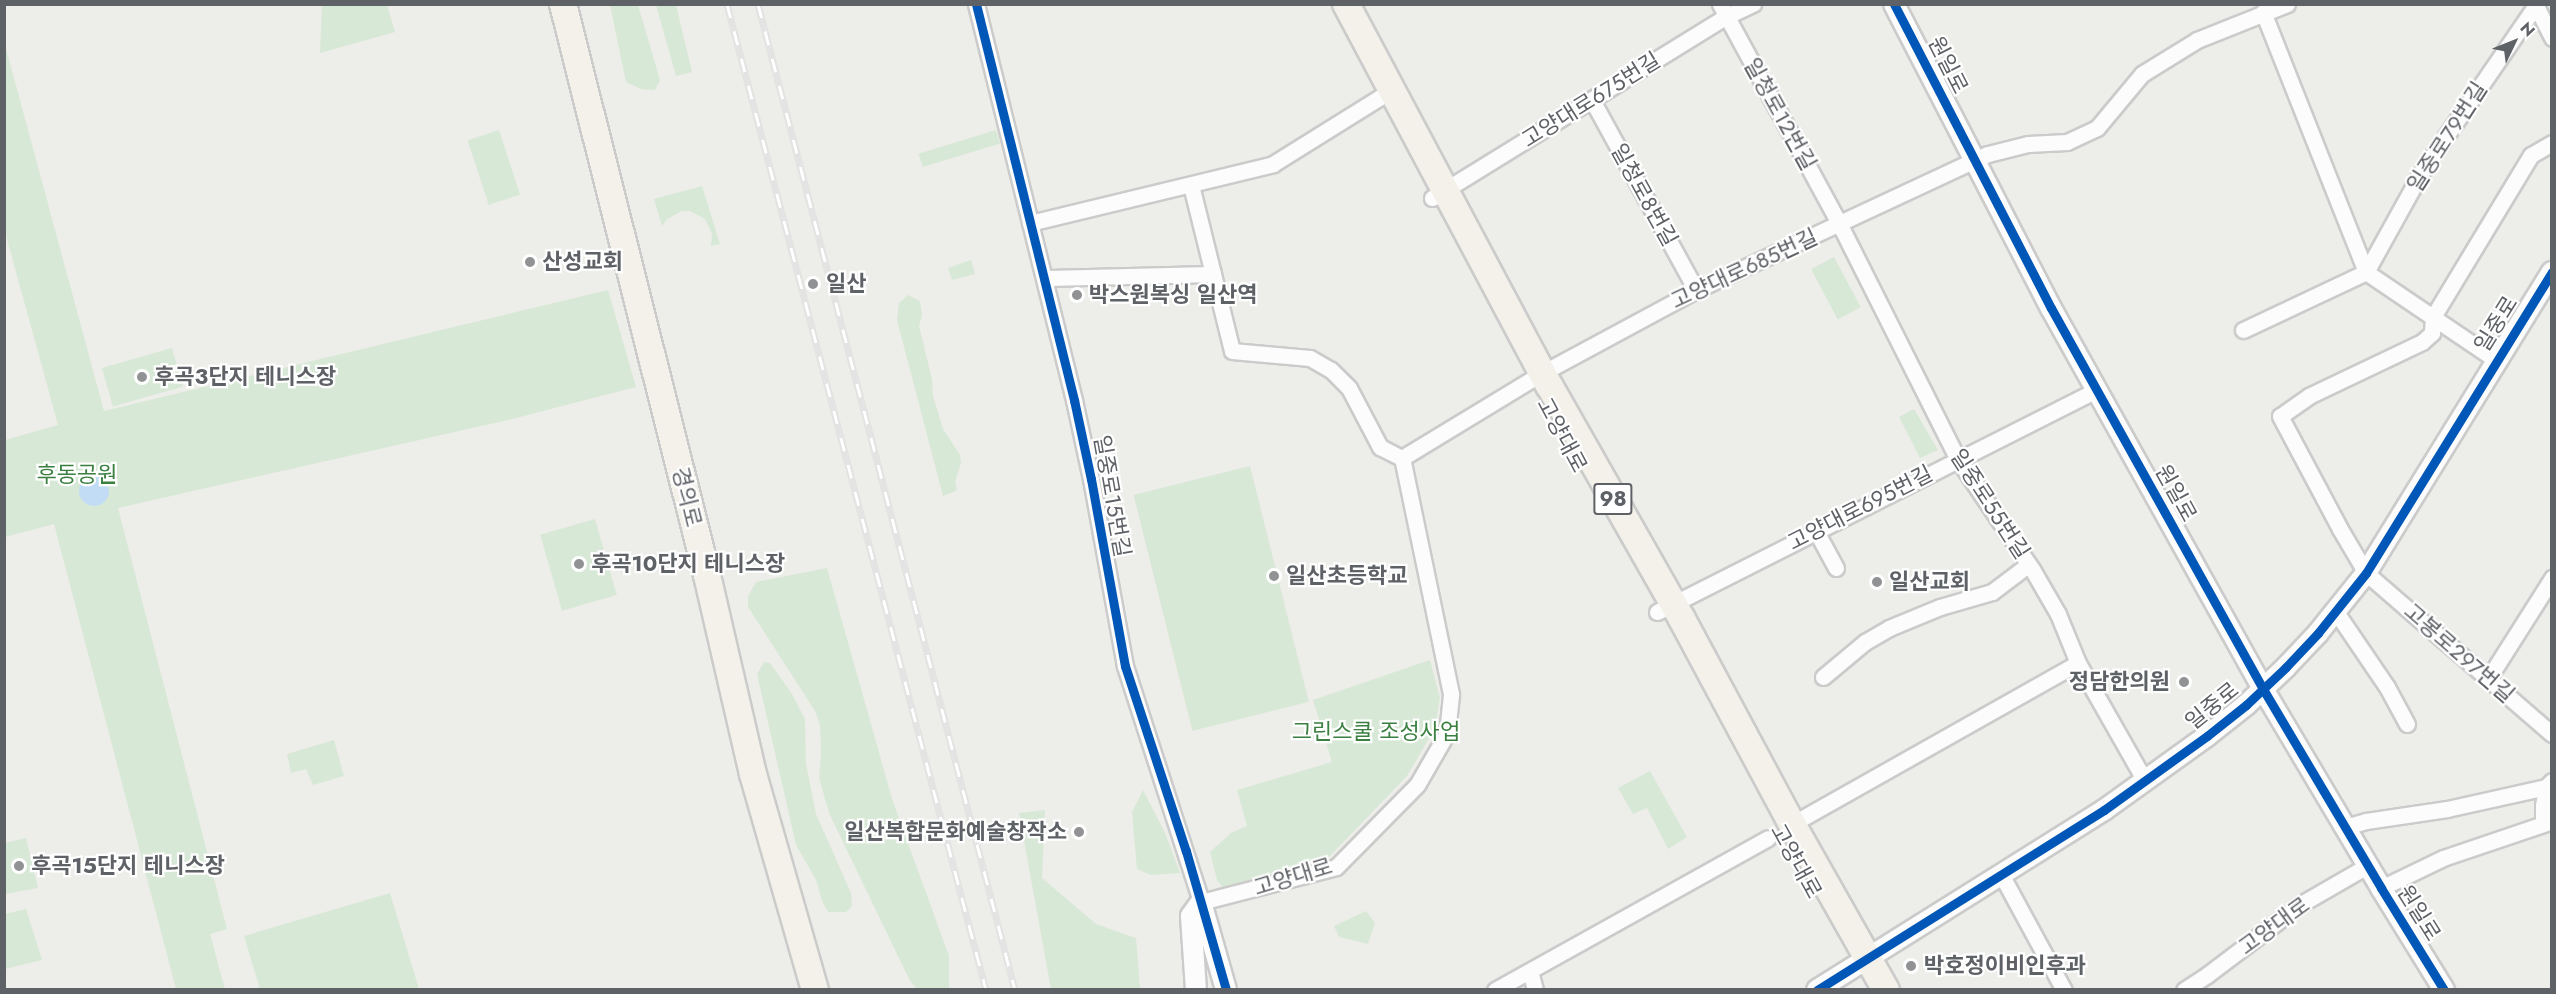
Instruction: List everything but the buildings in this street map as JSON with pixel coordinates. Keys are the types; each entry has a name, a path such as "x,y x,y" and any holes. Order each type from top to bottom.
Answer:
{"main road":[{"name":"경의로","path":"547,4 582,126 698,576 797,990"},
{"name":"경의로","path":"563,4 707,575 753,774 815,990"},
{"name":"고양대로","path":"1331,4 1387,95"},
{"name":"고양대로","path":"1346,4 1387,95 1531,379 1792,824 1862,962 1867,990"},
{"name":"고양대로","path":"1665,608 1862,962 1887,990"}],"street":[{"name":"일중로15번길","path":"976,4 1091,479 1125,666 1201,902 1226,990"},
{"name":"고양대로675번길","path":"1439,194 1592,100 1724,10 1753,4"},
{"name":"원일로","path":"1894,4 2096,390 2263,689 2367,866 2444,990"},
{"name":"고양대로685번길","path":"1531,379 1695,290 1840,225 1974,160 2028,144 2067,141 2097,128 2142,74 2197,40 2287,4"},
{"path":"2535,5 2552,38"},
{"name":"일중로79번길","path":"2366,272 2422,171 2535,5"},
{"name":"일청로12번길","path":"1724,10 1840,225"},
{"path":"2263,12 2366,272 2496,360"},
{"path":"1030,224 1273,164 1387,95"},
{"name":"일청로8번길","path":"1592,100 1695,290"},
{"path":"2366,573 2280,416 2309,396 2422,342 2432,333 2433,317 2531,155 2552,143"},
{"path":"1191,185 1232,351 1310,358 1331,370 1349,388 1380,447 1402,458"},
{"name":"일중로55번길","path":"1840,225 1957,458 2029,564 2058,614 2078,663 2145,781"},
{"path":"2243,330 2366,272"},
{"path":"1044,278 1213,274"},
{"name":"일중로","path":"1817,990 2002,876 2145,781 2207,736 2263,689 2336,612 2366,573 2496,360 2550,279"},
{"name":"고양대로","path":"1201,902 1336,867 1417,785 1433,761 1447,733 1451,694 1402,458 1531,379"},
{"name":"고양대로695번길","path":"1665,608 1957,458 2096,390"},
{"path":"1816,531 1836,568"},
{"path":"1823,677 1865,642 1889,628 1940,607 1992,592 2029,564"},
{"name":"고봉로297번길","path":"2366,573 2552,734"},
{"path":"2488,679 2552,578"},
{"path":"2336,612 2387,687 2407,724"},
{"name":"고양대로","path":"1792,824 2078,663"},
{"path":"2344,827 2366,821 2447,808 2549,784"},
{"path":"2547,822 2542,806 2549,784"},
{"name":"원일로","path":"2381,888 2443,858 2547,822"},
{"name":"고양대로","path":"1495,990 1768,838"},
{"name":"고양대로","path":"2184,990 2301,904 2367,866"},
{"path":"2002,876 2064,990"},
{"path":"1196,990 1191,916 1201,902"},
{"path":"1530,972 1535,990"}],"green space":[{"path":"322,5 387,5 395,32 320,53"},
{"path":"610,5 638,5 660,80 655,90 641,89 626,82"},
{"path":"656,5 676,5 692,72 676,76"},
{"name":"후동공원","path":"4,41 104,411 608,290 636,387 508,420 118,508 227,929 210,934 225,989 176,989 54,524 5,537 5,440 58,425 5,232"},
{"path":"499,130 520,195 489,205 468,140"},
{"path":"996,130 1000,143 923,167 919,154"},
{"path":"702,186 720,244 711,246 712,234 705,219 690,211 682,211 667,219 662,226 654,199"},
{"path":"1834,257 1861,307 1838,320 1811,269"},
{"path":"971,260 975,274 952,280 948,268"},
{"path":"908,295 920,301 922,315 919,326 932,379 933,396 943,429 960,455 961,463 955,482 957,490 943,496 897,320 899,303"},
{"name":"후곡3단지 테니스장","path":"172,348 183,386 113,407 102,368"},
{"path":"1914,409 1938,450 1920,458 1899,417"},
{"path":"1250,466 1309,702 1192,731 1134,495"},
{"name":"후곡10단지 테니스장","path":"595,519 617,595 562,611 540,535"},
{"path":"827,568 893,802 949,956 949,989 917,989 910,981 829,813 819,778 820,725 815,711 748,607 748,596 756,582"},
{"name":"그린스쿨 조성사업","path":"1430,660 1440,698 1435,728 1407,776 1330,856 1223,888 1217,880 1210,852 1231,833 1247,826 1237,790 1332,762 1313,700"},
{"path":"764,662 770,663 792,694 805,719 806,764 816,814 851,893 852,906 846,912 828,912 816,880 796,845 757,674"},
{"path":"334,740 344,776 313,785 306,769 291,773 287,754"},
{"path":"1650,771 1687,837 1668,849 1647,808 1633,814 1618,788"},
{"path":"1143,790 1166,835 1180,873 1151,875 1137,869 1132,812"},
{"path":"1045,810 1042,878 1096,924 1136,938 1140,989 1051,989 1019,813"},
{"name":"후곡15단지 테니스장","path":"26,838 38,888 5,894 5,843"},
{"path":"390,893 419,989 260,989 244,936"},
{"path":"26,909 42,960 5,969 5,914"},
{"path":"1366,911 1375,923 1368,944 1339,937 1334,926"}],"water":[{"path":"94,476 100,477 108,485 108,497 100,505 94,506 88,505 80,497 79,491 80,485 88,477"}],"railway":[{"path":"727,4 986,990"},
{"path":"758,4 1015,990"}],"cycle path":[{"path":"976,4 1074,400 1091,479 1125,666 1186,851 1226,990"},
{"path":"1894,4 2051,308 2263,689 2444,990"},
{"path":"1817,990 2104,810 2207,736 2246,705 2286,667 2318,633 2366,573 2552,272"}],"place":[{"name":"산성교회","path":"530,262"},
{"name":"일산","path":"813,284"},
{"name":"박스원복싱 일산역","path":"1077,295"},
{"name":"후곡3단지 테니스장","path":"142,377"},
{"name":"후곡10단지 테니스장","path":"579,564"},
{"name":"일산초등학교","path":"1274,576"},
{"name":"일산교회","path":"1877,582"},
{"name":"정담한의원","path":"2184,682"},
{"name":"일산복합문화예술창작소","path":"1079,832"},
{"name":"후곡15단지 테니스장","path":"19,866"},
{"name":"박호정이비인후과","path":"1911,966"}]}
